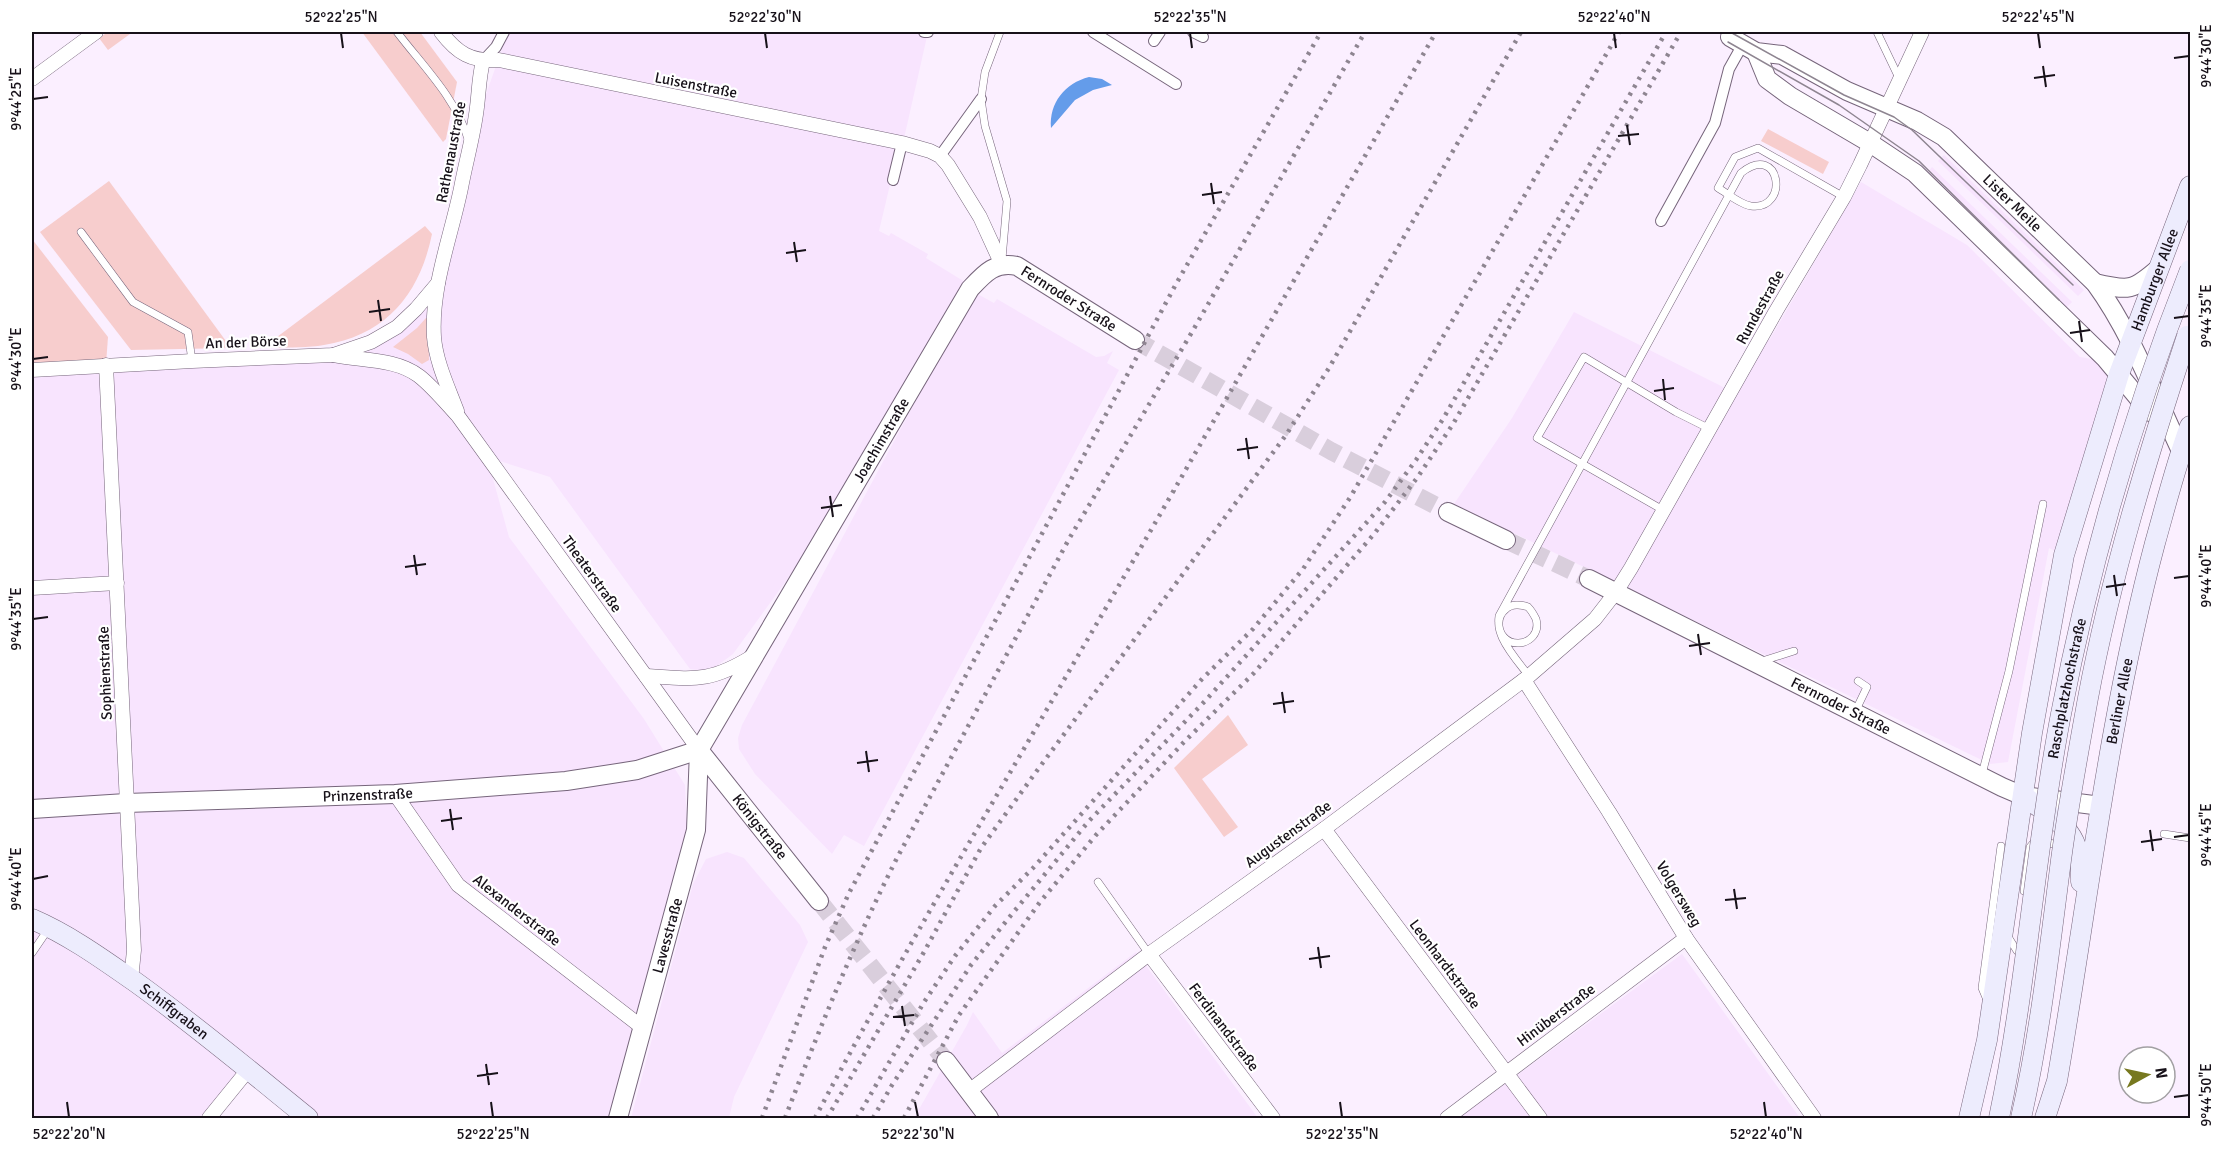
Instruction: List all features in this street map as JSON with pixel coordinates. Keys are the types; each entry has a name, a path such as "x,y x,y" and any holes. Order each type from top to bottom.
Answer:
{"main road":[{"name":"Hamburger Allee","path":"2120,374 2159,268 2189,197"},
{"name":"Raschplatzhochstraße","path":"1999,1119 2014,1050 2061,716 2091,575 2127,448 2166,331 2190,270"},
{"name":"Raschplatzhochstraße","path":"2021,1119 2037,1044 2060,865 2091,686 2114,579 2150,449 2190,328"},
{"path":"1969,1119 1979,1080 1991,1012 2011,934 2023,796 2064,555 2120,374"},
{"path":"2186,453 2190,426"},
{"name":"Berliner Allee","path":"2045,1119 2057,1081 2101,806 2120,698 2144,584 2186,453"},
{"name":"Berliner Allee","path":"2023,796 2055,818 2074,838 2081,860 2079,954"},
{"name":"Schiffgraben","path":"37,923 96,953 180,1014 308,1119"}],"street":[{"path":"32,79 96,32"},
{"name":"Luisenstraße","path":"441,32 454,49 483,61 499,60 902,143 940,156"},
{"name":"Rathenaustraße","path":"438,284 470,144 477,107 479,76 483,61 496,47 504,32"},
{"path":"1093,32 1176,84"},
{"name":"Rundestraße","path":"1616,592 1844,196 1922,32"},
{"path":"1661,221 1714,123 1729,69 1743,44 1767,79 1790,96 1870,143 1915,173 2120,374 2186,453"},
{"name":"Lister Meile","path":"1743,44 1782,55 1847,91 1944,137 2095,283 2108,301 2186,453"},
{"path":"981,99 940,156 980,217 1002,265"},
{"path":"893,180 902,143"},
{"name":"Fernroder Straße","path":"1002,265 1017,266 1028,272 1135,340"},
{"name":"Joachimstraße","path":"699,750 970,289 991,268 1002,265"},
{"path":"2095,283 2118,288 2140,284 2159,268"},
{"name":"An der Börse","path":"32,370 333,355 370,342 397,327 438,284"},
{"name":"Theaterstraße","path":"438,284 434,338 438,359 458,416"},
{"name":"Theaterstraße","path":"333,355 399,366 418,375 458,416 699,750"},
{"name":"Sophienstraße","path":"106,365 134,950 131,980"},
{"path":"1448,512 1506,540"},
{"name":"Fernroder Straße","path":"1589,579 2023,796 2101,806"},
{"path":"32,588 117,583"},
{"name":"Augustenstraße","path":"969,1091 1149,954 1324,830 1527,678 1595,619 1616,592"},
{"path":"646,676 703,679 726,672 757,653"},
{"name":"Volgersweg","path":"1527,678 1686,938 1814,1119"},
{"name":"Prinzenstraße","path":"32,809 126,802 395,794 566,781 637,770 699,750"},
{"name":"Königstraße","path":"699,750 819,901"},
{"name":"Lavesstraße","path":"618,1119 696,830 699,750"},
{"name":"Alexanderstraße","path":"395,794 458,885 643,1028"},
{"name":"Leonhardtstraße","path":"1324,830 1540,1119"},
{"name":"Hinüberstraße","path":"1447,1119 1686,938"},
{"name":"Ferdinandstraße","path":"1149,954 1274,1119"},
{"path":"946,1060 989,1119"},
{"path":"209,1119 248,1070"}],"lane":[{"path":"397,32 453,104 464,124 470,144"},
{"path":"1000,32 985,72 981,99 985,126 1006,201 1002,265"},
{"path":"1877,32 1900,81"},
{"path":"1527,678 1500,634 1497,625 1500,617 1503,610 1510,606 1520,605 1529,608 1535,616 1537,626 1535,634 1529,640 1514,644 1500,634 1498,625 1499,616 1724,203 1730,193 1741,172 1749,166 1760,164 1769,168 1775,175 1778,185 1774,195 1760,205 1749,206 1734,197 1726,193 1718,188 1735,157 1758,148 1844,196"},
{"path":"81,232 133,302 188,332 192,361"},
{"path":"1663,510 1537,438 1584,357 1676,412 1710,429"},
{"path":"1981,777 2009,670 2043,504"},
{"path":"1756,663 1794,651"},
{"path":"1855,712 1867,687 1858,681"},
{"path":"2164,834 2190,838"},
{"path":"2022,905 2030,847 2035,841 2069,846 2081,860"},
{"path":"1991,1012 1982,988 2001,846"},
{"path":"1098,882 1149,954"},
{"path":"32,953 37,923"},
{"path":"2011,934 2017,951 2016,962"},
{"path":"2011,934 2017,951"},
{"path":"2008,1025 2012,993"}],"shaded area":[{"path":"108,32 129,32 130,34 108,50 99,38"},
{"path":"362,32 420,32 457,82 446,139 443,142"},
{"path":"508,32 928,32 903,143 893,172 879,231 889,236 891,233 928,254 926,258 965,282 858,482 733,654 705,671 690,669 550,477 487,457 509,537 644,719 685,785 688,848 618,1118 308,1118 32,918 32,370 333,355 371,342 438,283 467,148"},
{"path":"1768,129 1829,162 1823,174 1761,141"},
{"path":"1944,155 2084,290 2078,296 1938,161"},
{"path":"1932,167 2072,302 2064,310 1925,175"},
{"path":"109,181 231,348 131,350 40,232"},
{"path":"1861,182 1967,245 2080,357 2103,361 2119,374 2064,555 2049,548 2008,762 1990,764 1454,504 1512,418 1574,312 1731,391 1755,349 1770,339"},
{"path":"425,226 432,234 419,275 397,308 383,321 366,332 324,345 274,348 269,343"},
{"path":"32,239 108,337 106,364 32,369"},
{"path":"974,292 994,303 997,299 1096,357 1113,351 1107,363 1119,370 864,846 844,835 832,854 755,774 739,749 738,738 742,725"},
{"path":"426,318 428,319 429,360 422,364 393,347"},
{"path":"1228,715 1248,745 1202,779 1238,827 1224,837 1174,768"},
{"path":"727,852 744,858 800,925 808,942 734,1097 729,1118 631,1118 693,884 706,859"},
{"path":"32,921 50,929 175,1022 243,1077 210,1118 32,1118"},
{"path":"1136,952 1258,1118 914,1118 973,1012 1002,1053"},
{"path":"1682,954 1800,1118 1459,1118"}],"water":[{"path":"1089,77 1102,79 1112,85 1093,90 1075,100 1051,128 1053,110 1060,95 1073,84"}],"tunnel":[{"path":"1135,340 1331,451 1448,512"},
{"path":"1506,540 1589,579"},
{"path":"819,901 946,1061"}],"tram line":[{"path":"1732,33 1844,95 1894,117 1912,130 2073,285"},
{"path":"1728,42 1839,105 1919,161 2059,300"}],"railway":[{"path":"762,1118 825,947 849,893 1176,284 1321,32"},
{"path":"785,1118 838,987 897,858 1069,539 1192,332 1365,32"},
{"path":"815,1118 912,943 1436,32"},
{"path":"827,1118 924,952 981,848 1286,435 1329,368 1521,32"},
{"path":"857,1118 924,1002 955,956 995,906 1033,868 1203,678 1253,629 1303,569 1351,496 1619,32"},
{"path":"873,1118 971,965 1012,914 1088,822 1205,701 1385,502 1416,460 1443,419 1666,32"},
{"path":"904,1118 959,1015 1040,902 1096,835 1185,741 1254,673 1374,534 1417,478 1453,424 1681,32"}]}
